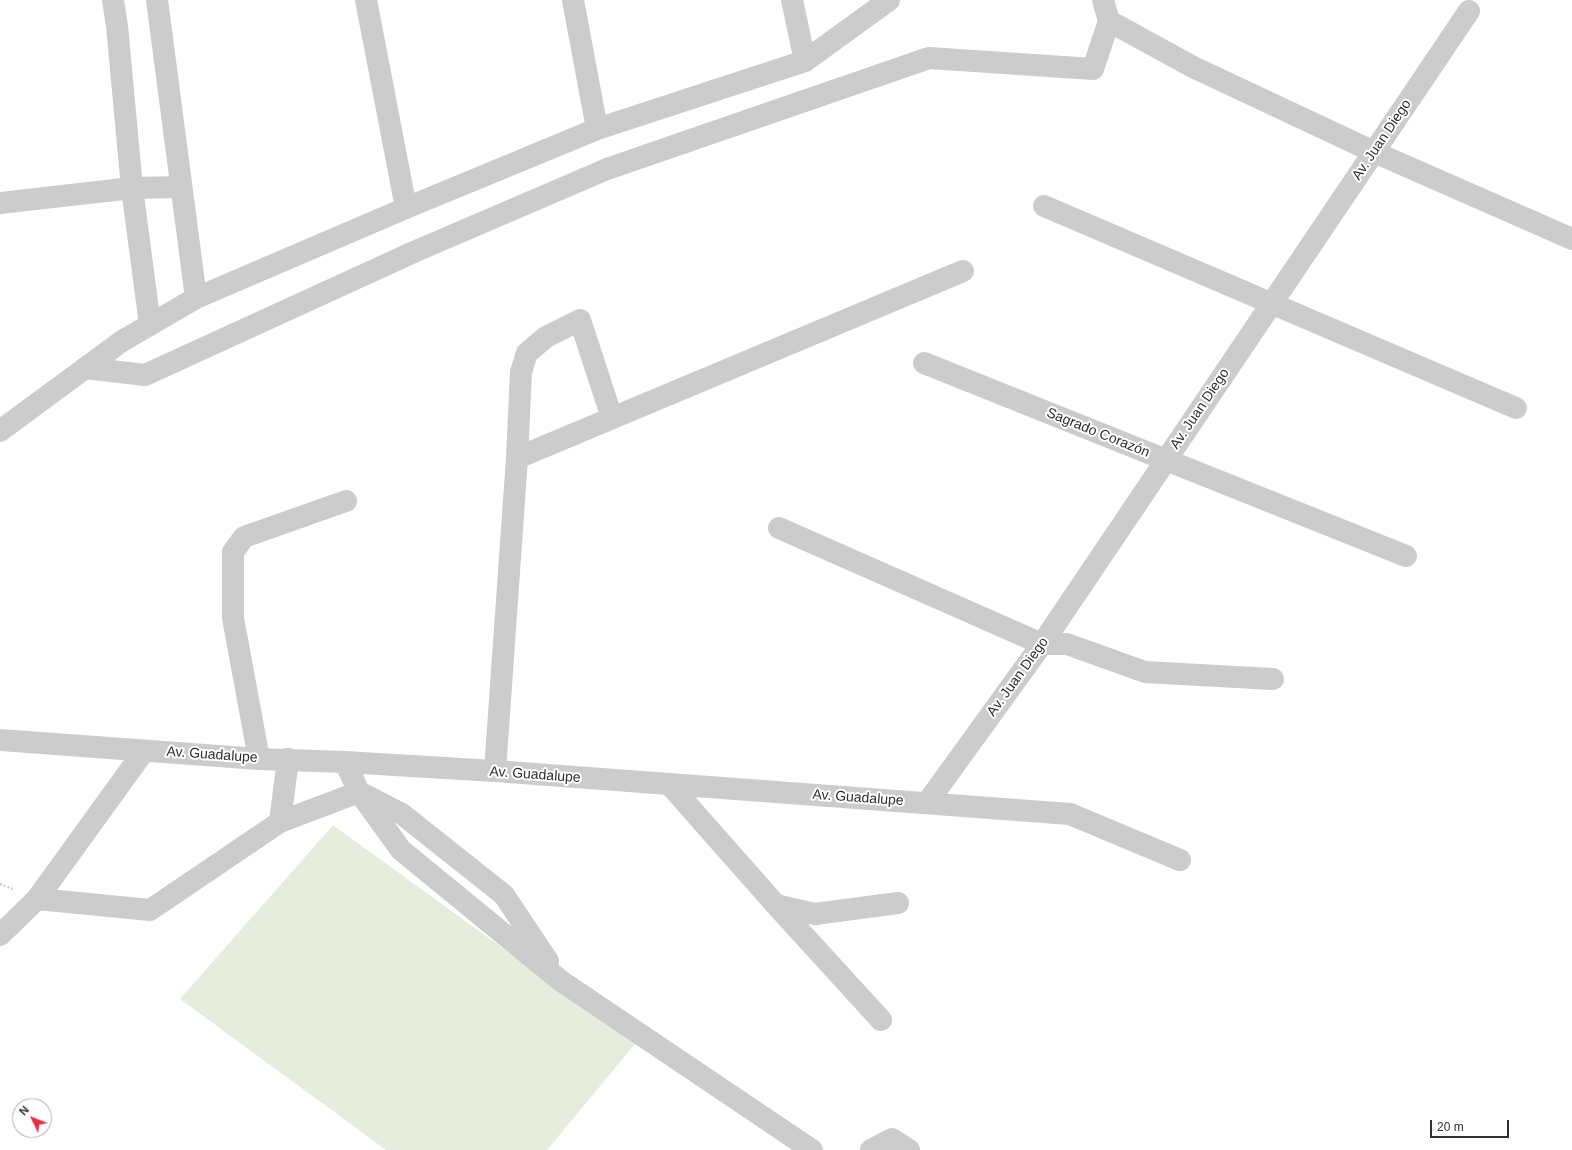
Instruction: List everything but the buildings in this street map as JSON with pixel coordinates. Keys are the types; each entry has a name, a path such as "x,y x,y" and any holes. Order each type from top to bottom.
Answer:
{"street":[{"path":"113,0 117,26 132,188 150,325"},
{"path":"157,0 196,298"},
{"path":"366,0 406,208"},
{"path":"573,0 597,129"},
{"path":"792,0 805,61"},
{"path":"0,431 122,342 196,298 406,208 597,129 805,61 889,0"},
{"path":"85,368 146,375 416,251 607,169 929,58 1093,69 1109,21 1103,0"},
{"name":"Av. Juan Diego","path":"927,803 1042,644 1469,11"},
{"path":"1109,21 1193,67 1374,152 1572,239"},
{"path":"0,203 132,188 181,187"},
{"path":"1044,206 1516,408"},
{"path":"517,458 962,271"},
{"path":"495,771 522,372 527,353 546,337 580,320 612,418"},
{"name":"Sagrado Corazón","path":"924,363 1406,556"},
{"path":"259,759 233,618 232,552 244,537 346,501"},
{"path":"779,528 1042,644 1067,644 1145,672 1273,679"},
{"name":"Av. Guadalupe","path":"0,740 259,759 288,759 495,771 1070,814 1180,860"},
{"path":"0,935 37,899 144,751"},
{"path":"280,822 288,759"},
{"path":"345,762 359,792 401,850 561,980 812,1150"},
{"path":"670,785 776,905 881,1020"},
{"path":"37,899 150,910 280,822 359,792 402,814 504,895 561,980"},
{"path":"776,905 815,914 898,903"},
{"path":"871,1150 892,1139 909,1150"}],"green space":[{"path":"333,825 635,1044 547,1150 386,1150 180,999"}]}
